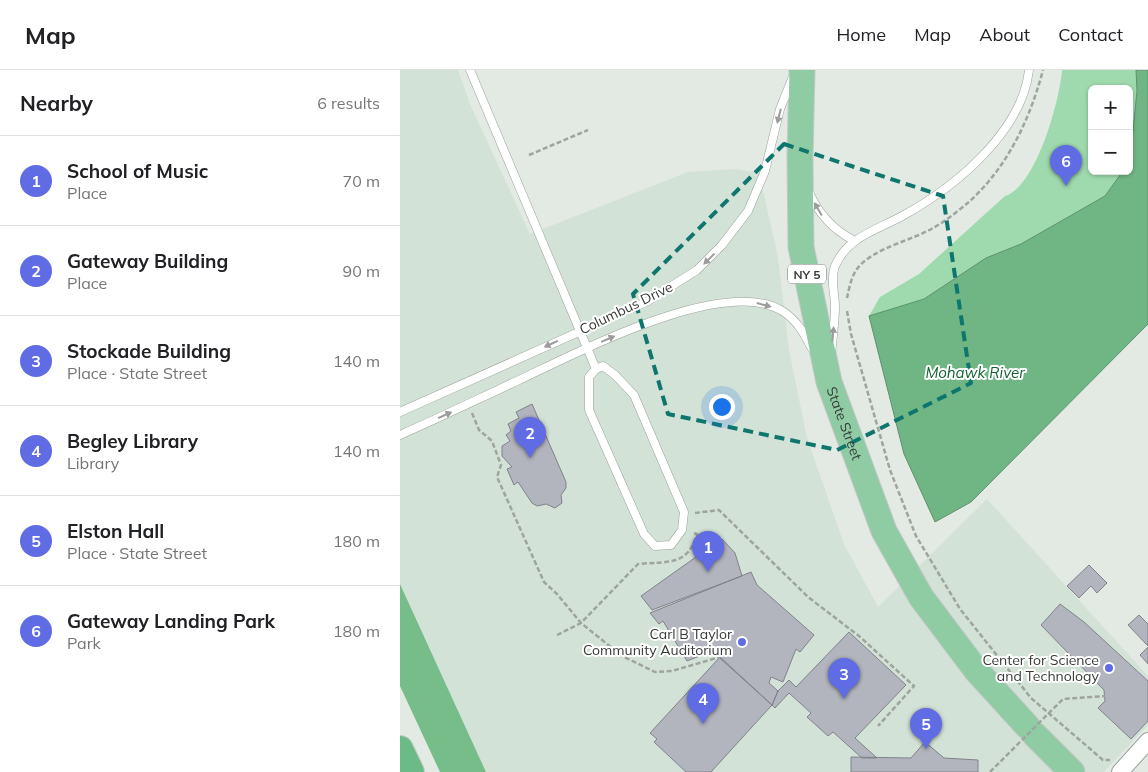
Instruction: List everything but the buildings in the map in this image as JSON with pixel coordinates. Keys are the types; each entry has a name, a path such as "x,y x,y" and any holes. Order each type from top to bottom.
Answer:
{"highway":[{"path":"400,749 411,772"}],"main road":[{"name":"State Street","path":"802,70 800,157 802,248 829,382 884,531 921,597 976,670 1072,772"}],"street":[{"path":"1120,772 1148,741"}],"lane":[{"path":"470,70 596,368"},
{"name":"Columbus Drive","path":"400,412 581,331 666,290 697,270 722,245 748,211 766,171 780,109 796,70"},
{"path":"829,382 835,307 832,292 835,267 853,240 935,198 979,160 1000,136 1016,109 1028,82 1029,70"},
{"path":"800,157 809,192 819,213 842,235 853,240"},
{"name":"Columbus Drive","path":"400,435 588,348 668,315 705,306 758,303 783,311 802,328 829,382"},
{"path":"603,366 615,374 634,395 684,512 683,518 682,530 671,545 655,546 644,534 589,410 589,377 596,368 603,366"}],"path":[{"path":"846,301 857,270 862,264 888,248 933,228 969,201 993,176 1020,135 1035,101 1043,70"},
{"path":"529,155 588,130"},
{"path":"847,309 851,334 887,461 916,536 960,609 1031,698 1103,760 1110,761 1113,757"},
{"path":"470,409 479,430 492,441 501,465 497,478 544,582 557,594 581,624 622,656 655,672 672,671 720,657"},
{"path":"683,518 697,513 719,510 808,597 859,636 914,686 878,726"},
{"path":"557,635 581,624 638,564 667,563 686,554 694,546 697,534 682,530"},
{"path":"990,772 1063,699 1105,696"}],"highlighted area":[{"path":"784,144 943,196 971,383 837,450 668,414 633,294"}],"shaded area":[{"path":"400,70 458,70 470,104 530,234 688,172 736,169 759,173 778,257 789,350 807,438 844,544 878,607 987,499 1148,676 1148,725 1104,772 486,772 400,584"},
{"path":"1062,70 1148,70 1148,222 873,330 869,316 880,297 919,274 1005,196 1016,189 1027,177 1044,141 1057,101"},
{"path":"400,584 486,772 440,772 400,686"}],"water":[{"name":"Mohawk River","path":"1136,70 1148,70 1148,324 971,502 935,522 904,454 869,316 924,299 986,258 1021,244 1105,196 1120,175 1133,175 1133,131 1137,91"}],"place":[{"name":"Gateway Landing Park","path":"1066,186"},
{"name":"Gateway Building","path":"530,458"},
{"name":"School of Music","path":"708,572"},
{"name":"Carl B Taylor Community Auditorium","path":"742,642"},
{"name":"Center for Science and Technology","path":"1109,668"},
{"name":"Stockade Building","path":"844,699"},
{"name":"Begley Library","path":"703,724"},
{"name":"Elston Hall","path":"926,749"}]}
